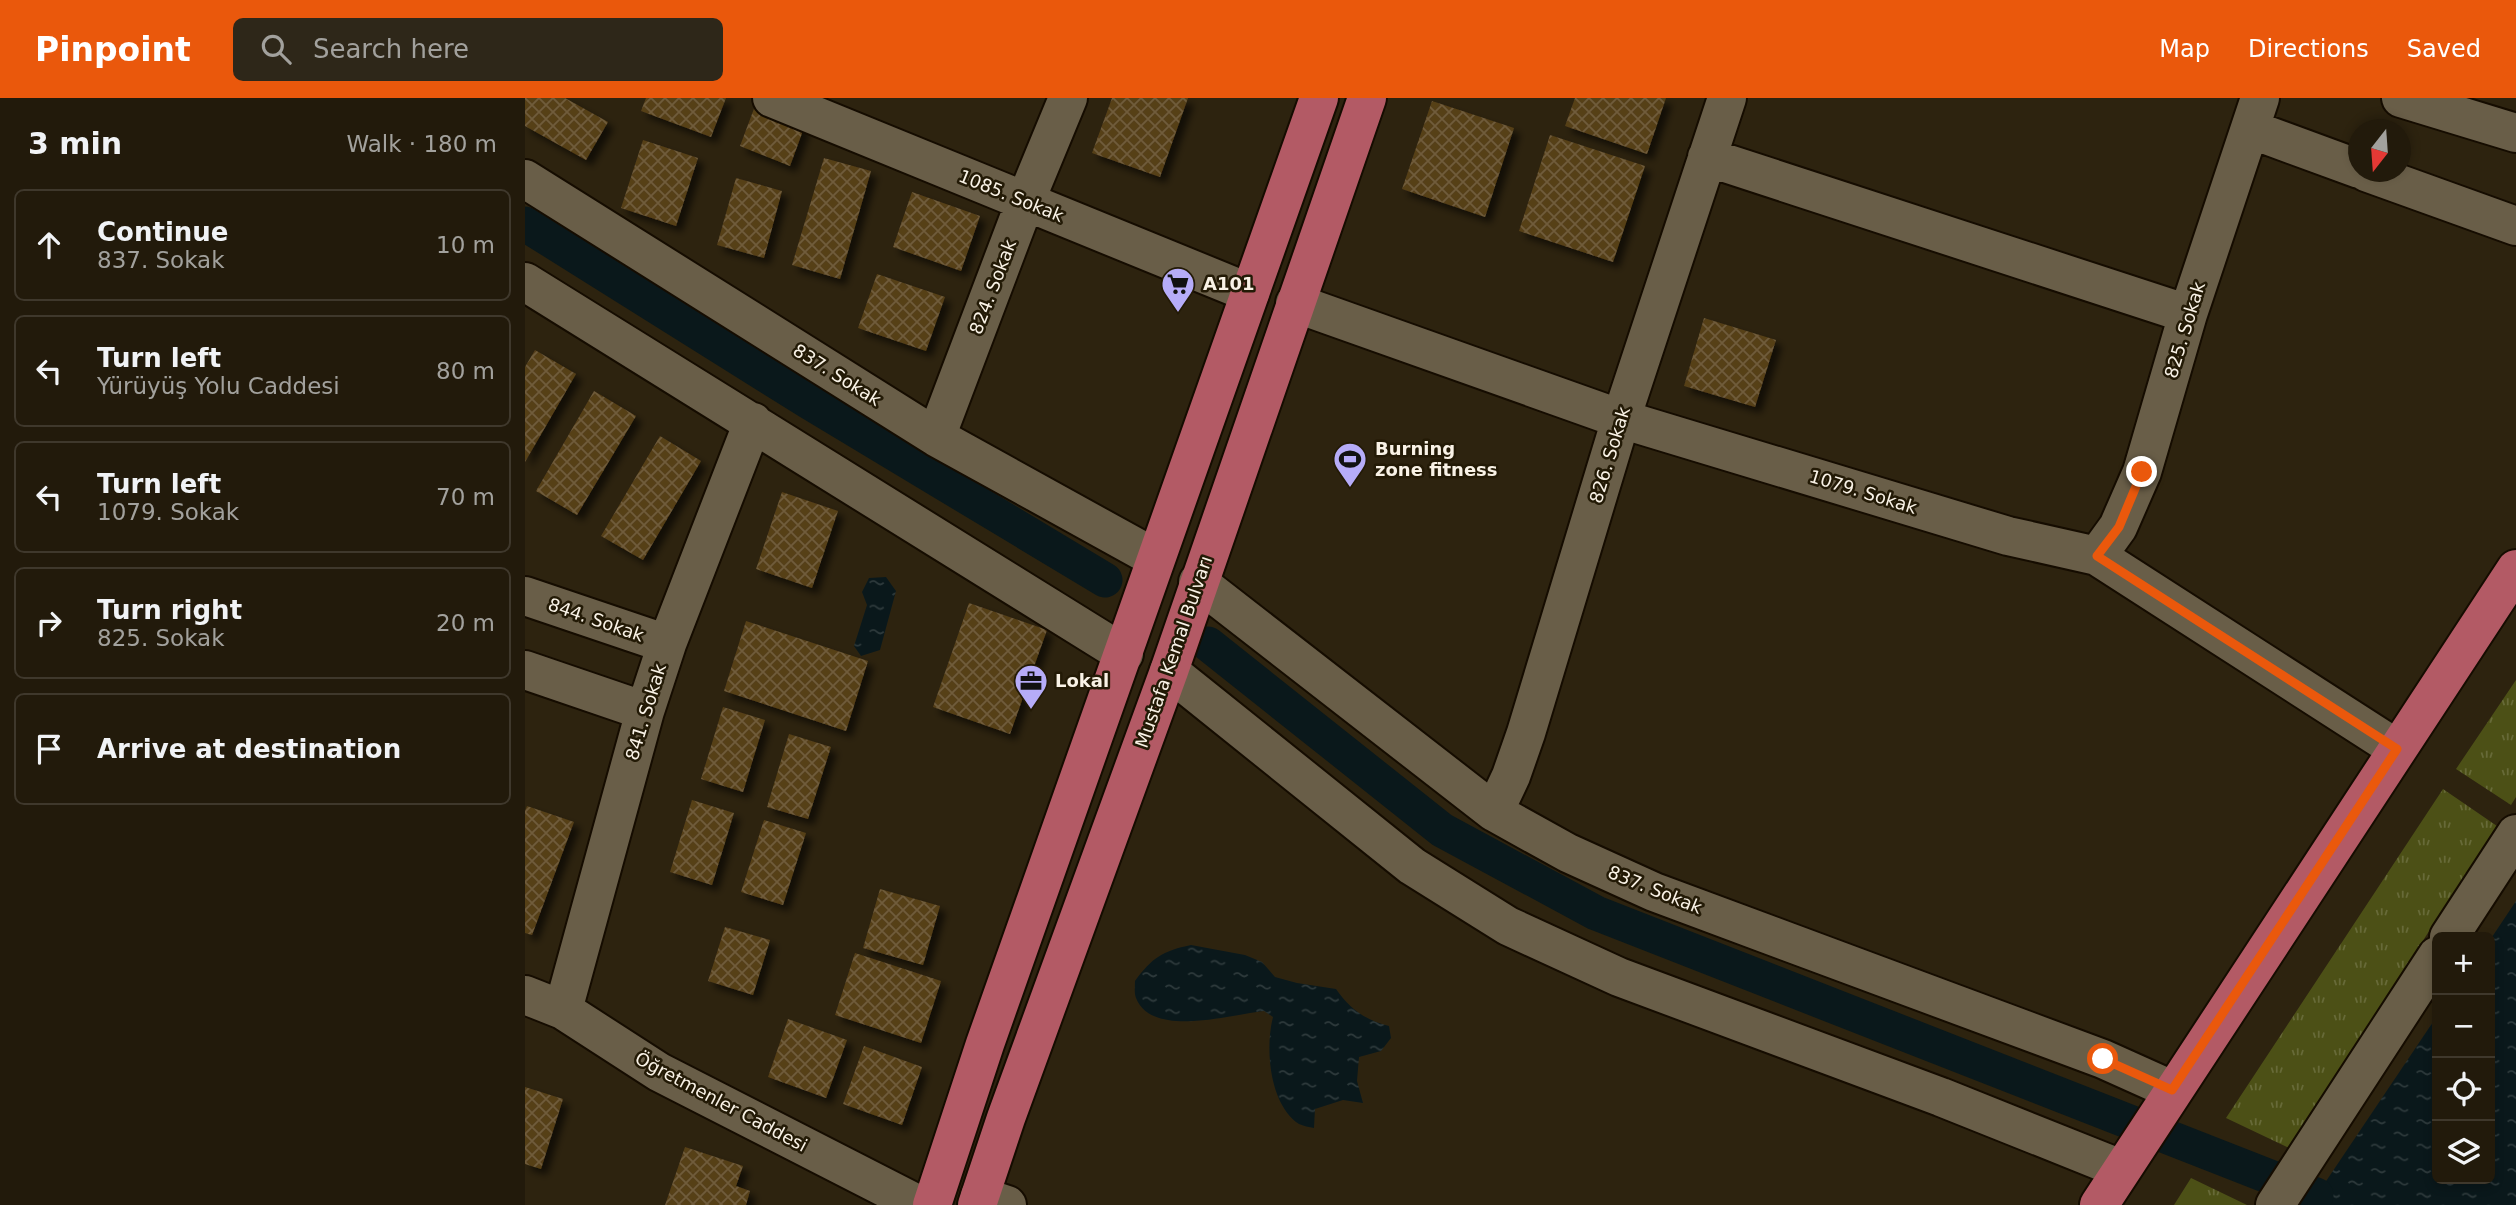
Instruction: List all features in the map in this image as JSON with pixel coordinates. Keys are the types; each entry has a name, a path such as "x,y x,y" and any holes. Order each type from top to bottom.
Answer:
{"main road":[{"path":"932,1205 985,1044 1319,98"},
{"name":"Mustafa Kemal Bulvarı","path":"988,1202 1006,1118 1169,671 1367,98"},
{"path":"2099,1205 2516,569"}],"street":[{"name":"1085. Sokak","path":"772,98 1250,293"},
{"name":"824. Sokak","path":"936,437 1025,202 1068,98"},
{"name":"826. Sokak","path":"1494,812 1511,776 1526,733 1621,419 1727,98"},
{"path":"2402,98 2516,134"},
{"path":"2255,113 2348,164"},
{"name":"825. Sokak","path":"2097,556 2119,527 2142,472 2189,314 2255,113"},
{"path":"1707,157 2189,314"},
{"name":"837. Sokak","path":"525,179 936,437 1155,558"},
{"path":"2394,182 2516,226"},
{"path":"525,282 1124,654"},
{"name":"1079. Sokak","path":"1295,303 1621,419 2008,536 2097,556 2397,749"},
{"name":"841. Sokak","path":"562,1010 645,711 667,644 753,422"},
{"name":"837. Sokak","path":"1198,582 1494,812 1568,853 1654,892 2090,1054 2172,1090"},
{"name":"844. Sokak","path":"525,596 667,644"},
{"path":"525,670 645,711"},
{"path":"1169,671 1412,866 1508,926 1619,977 1941,1097 2122,1169"},
{"path":"2452,932 2516,834"},
{"path":"2275,1205 2432,964"},
{"name":"Öğretmenler Caddesi","path":"525,995 562,1010 659,1072 919,1205"}],"green space":[{"path":"2516,680 2516,797 2511,805 2456,769"},
{"path":"2443,789 2497,826 2289,1148 2226,1118"},
{"path":"2191,1178 2247,1205 2174,1205"}],"water":[{"path":"886,577 896,591 880,650 861,656 854,646 867,605 862,592 869,578"},
{"path":"2516,901 2516,1205 2310,1205 2432,1023 2432,1184 2495,1184 2495,932"},
{"path":"1191,945 1245,955 1262,962 1275,977 1336,989 1359,1013 1389,1026 1391,1038 1381,1051 1359,1057 1357,1081 1363,1103 1343,1100 1315,1109 1314,1128 1299,1124 1289,1115 1275,1090 1269,1044 1273,1017 1264,1011 1214,1019 1175,1021 1158,1018 1145,1010 1136,998 1135,981 1159,957"}],"building":[{"path":"525,98 565,98 608,122 586,160 525,126"},
{"path":"646,98 726,98 711,137 641,111"},
{"path":"1112,98 1188,98 1160,177 1092,153"},
{"path":"1575,98 1666,98 1647,154 1565,126"},
{"path":"1432,101 1514,128 1485,217 1402,189"},
{"path":"755,106 805,125 790,166 740,146"},
{"path":"1550,135 1645,166 1613,262 1519,231"},
{"path":"643,140 698,158 676,226 621,208"},
{"path":"824,158 871,171 840,279 792,265"},
{"path":"736,178 782,191 764,258 717,245"},
{"path":"912,192 980,216 961,271 893,247"},
{"path":"877,274 945,297 926,351 858,328"},
{"path":"1704,318 1776,340 1755,407 1684,386"},
{"path":"535,350 576,374 525,462 525,367"},
{"path":"594,391 636,416 577,515 536,491"},
{"path":"660,436 701,461 643,560 601,536"},
{"path":"782,492 838,511 812,588 756,569"},
{"path":"969,603 1047,630 1010,734 933,707"},
{"path":"746,621 868,661 846,731 724,691"},
{"path":"723,707 765,720 743,792 701,779"},
{"path":"789,734 831,747 808,819 767,807"},
{"path":"692,800 734,813 712,885 670,872"},
{"path":"527,806 574,822 532,935 525,933"},
{"path":"764,820 806,833 783,905 741,892"},
{"path":"880,889 940,906 923,965 863,948"},
{"path":"725,927 770,940 753,995 708,981"},
{"path":"855,953 941,981 921,1043 835,1015"},
{"path":"788,1019 847,1040 826,1098 768,1077"},
{"path":"864,1046 922,1067 902,1125 843,1104"},
{"path":"525,1087 563,1099 541,1169 525,1164"},
{"path":"685,1147 743,1166 736,1186 750,1191 746,1205 665,1205"}],"waterway":[{"path":"525,224 809,402 1105,580"},
{"path":"1208,644 1442,830 1596,913 2316,1195"}],"place":[{"name":"A101","path":"1178,314"},
{"name":"Burning zone fitness","path":"1350,489"},
{"name":"Lokal","path":"1031,711"}],"route":[{"path":"2103,1059 2172,1090 2397,749 2097,556 2119,527 2142,472"}]}
